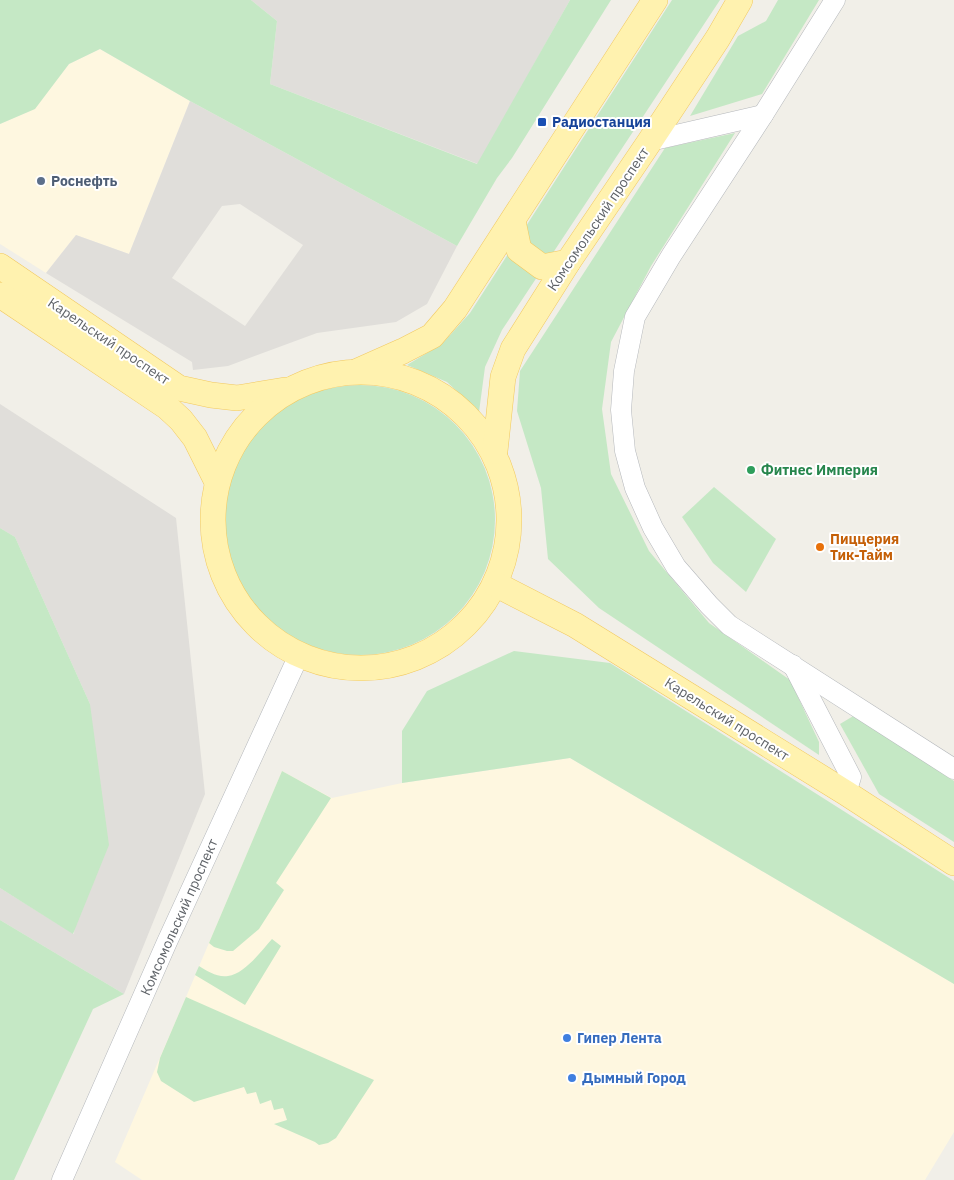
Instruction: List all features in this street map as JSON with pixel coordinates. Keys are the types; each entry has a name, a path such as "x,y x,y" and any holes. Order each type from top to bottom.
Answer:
{"main road":[{"path":"358,371 405,378 442,398 474,422 495,451 507,482 511,504 509,546 495,584 473,620 438,649 382,668 351,669 299,655 260,629 241,607 227,585 216,552 212,525 213,500 217,482 232,445 248,423 285,390 317,378 358,371 432,336 455,309 655,0"},
{"name":"Комсомольский проспект","path":"495,451 503,377 513,349 568,262 718,38 740,0"},
{"path":"513,221 519,250 534,262 542,267 568,262"},
{"name":"Карельский проспект","path":"0,266 179,388 237,398 285,390"},
{"name":"Карельский проспект","path":"0,295 167,407 181,420 195,438 217,482"},
{"name":"Карельский проспект","path":"495,584 575,625 954,863"}],"street":[{"path":"835,0 671,256 635,317 624,371 621,410 625,451 635,488 653,528 676,567 729,625 954,768"},
{"path":"650,141 763,115"},
{"name":"Комсомольский проспект","path":"62,1180 167,942 299,655"},
{"path":"793,664 851,777 846,794"}],"shaded area":[{"path":"251,0 570,0 478,164 270,84 277,21"},
{"path":"100,49 190,101 129,254 76,235 46,273 0,244 0,124 34,109 69,64"},
{"path":"190,101 457,246 427,304 396,322 317,333 228,366 193,370 192,362 46,273 76,235 129,254","holes":["240,204 303,245 245,326 172,278 222,206"]},
{"path":"0,404 176,518 205,794 124,994 0,920 0,888 74,934 90,704 15,537 0,528"},
{"path":"570,758 954,984 954,1132 925,1180 142,1180 115,1162 282,771 332,798 402,783"}],"green space":[{"path":"0,0 251,0 277,21 270,84 477,164 570,0 611,0 512,158 497,178 457,246 190,101 100,49 69,64 35,109 0,124"},
{"path":"672,0 720,0 502,330 485,367 479,412 447,382 407,365 442,344 470,313"},
{"path":"778,0 819,0 762,94 690,116 738,36 766,21"},
{"path":"735,133 651,266 611,342 602,409 611,474 649,551 709,623 790,680 819,742 819,755 599,608 548,559 541,488 517,411 520,371 665,148"},
{"path":"360,385 386,388 412,396 435,408 455,425 472,445 484,468 492,494 495,520 492,546 484,572 472,595 455,615 435,632 412,644 386,652 360,655 334,652 308,644 285,632 265,615 248,595 236,572 228,546 225,520 228,494 236,468 248,445 265,425 285,408 308,396 334,388"},
{"path":"714,487 776,539 746,592 713,563 682,517"},
{"path":"0,528 15,537 90,704 109,845 73,934 0,888"},
{"path":"514,651 610,663 954,881 954,984 570,758 402,783 402,731 427,691"},
{"path":"855,715 954,781 954,842 879,794 840,724"},
{"path":"282,771 331,798 276,883 284,890 259,929 233,951 214,947 209,943"},
{"path":"0,920 124,994 93,1009 14,1180 0,1180"},
{"path":"272,939 281,946 245,1005 195,975 199,966 220,976 234,974 246,967"},
{"path":"186,997 374,1080 336,1138 328,1143 319,1145 274,1124 287,1120 283,1108 274,1110 271,1100 260,1104 256,1092 247,1094 244,1087 194,1102 161,1081 157,1072 160,1058"}],"place":[{"name":"Радиостанция","path":"542,122"},
{"name":"Роснефть","path":"41,181"},
{"name":"Фитнес Империя","path":"751,470"},
{"name":"Пиццерия Тик-Тайм","path":"820,547"},
{"name":"Гипер Лента","path":"567,1038"},
{"name":"Дымный Город","path":"572,1078"}]}
